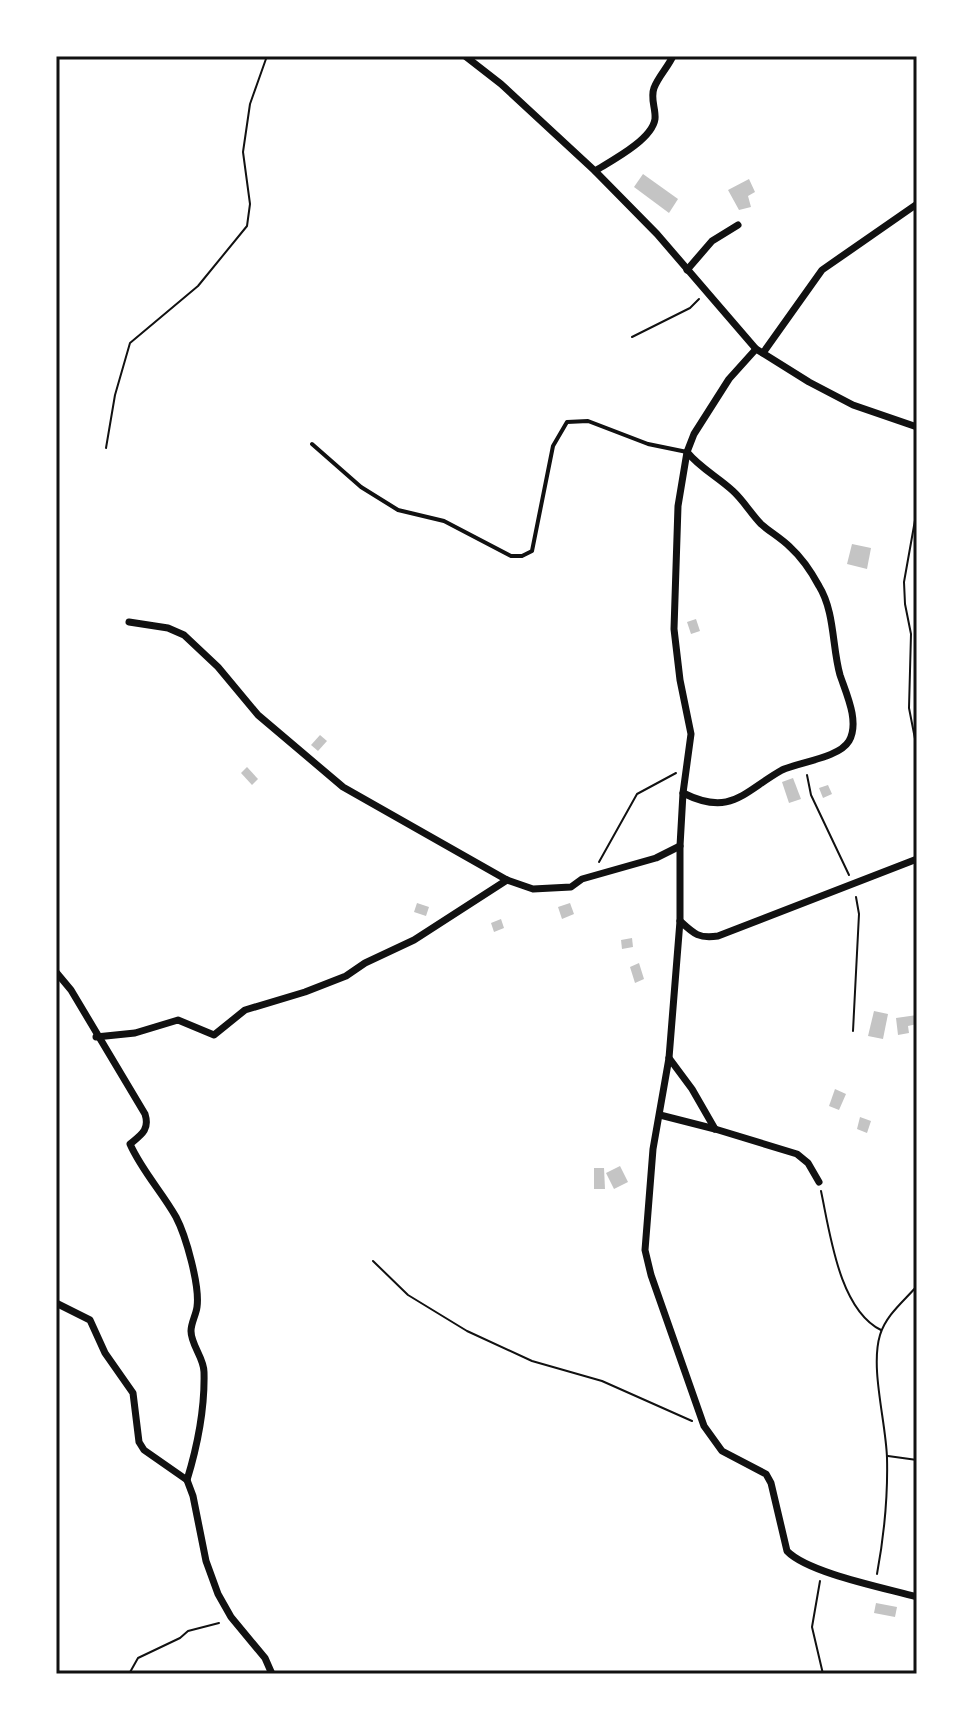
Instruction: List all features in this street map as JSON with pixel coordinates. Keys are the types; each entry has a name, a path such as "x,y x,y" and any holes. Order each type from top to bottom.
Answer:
{"street":[{"path":"465,56 501,84 595,171 657,234 760,351 853,405 917,427"},
{"path":"595,171 628,150 648,132 655,119 654,86 673,56"},
{"path":"917,204 822,270 760,351 729,379 694,434 687,452 678,506 674,629 691,734 683,793 680,921 669,1058 653,1149 645,1250 704,1426 722,1451 766,1474 771,1483 787,1551 793,1557 822,1570 917,1597"},
{"path":"687,270 712,241 738,225"},
{"path":"683,793 698,801 735,801 785,769 838,750 849,741 852,727 830,615 821,588 791,548 760,523 734,492 695,462 687,452"},
{"path":"129,622 168,628 184,635 218,667 258,715 343,787 507,880 533,889 571,887 582,879 656,858 680,846"},
{"path":"680,921 703,939 718,936 917,859"},
{"path":"96,1037 135,1033 178,1020 214,1035 245,1010 346,976 365,963 414,940 507,880"},
{"path":"56,972 71,990 96,1037 145,1114 148,1123 145,1131 130,1144 139,1164 176,1219 197,1283 197,1306 191,1333 205,1369 205,1395 198,1445 187,1480"},
{"path":"669,1058 692,1089 715,1129"},
{"path":"660,1115 797,1154 808,1163 819,1182"},
{"path":"56,1303 90,1320 105,1353 133,1393 139,1442 144,1450 187,1480 206,1561 218,1594 231,1617 265,1658 272,1674"}],"lane":[{"path":"312,444 361,487 398,510 444,521 511,556 522,556 532,551 553,446 567,422 588,421 648,444 687,452"}],"path":[{"path":"106,448 115,395 130,343 198,286 247,226 250,204 243,152 250,104 267,56"},
{"path":"632,337 690,308 705,292"},
{"path":"917,509 904,582 911,634 909,708 917,749"},
{"path":"805,764 811,795 853,885 859,914 853,1031"},
{"path":"582,879 601,861 637,794 687,767"},
{"path":"819,1182 831,1242 852,1301 868,1323 881,1330"},
{"path":"373,1261 408,1295 467,1331 532,1361 602,1381 674,1416 704,1426"},
{"path":"875,1585 884,1535 887,1456 877,1344 889,1317 917,1286"},
{"path":"887,1456 917,1460"},
{"path":"822,1570 812,1627 823,1674"},
{"path":"129,1674 138,1658 188,1631 231,1617"}],"building":[{"path":"643,174 678,199 669,213 634,187"},
{"path":"749,179 755,192 748,196 751,207 739,210 728,190"},
{"path":"852,544 871,548 867,569 847,564"},
{"path":"696,619 700,631 691,634 687,622"},
{"path":"320,735 327,741 318,751 311,745"},
{"path":"247,767 258,779 252,785 241,773"},
{"path":"793,778 801,799 789,803 782,782"},
{"path":"828,785 832,794 823,798 819,788"},
{"path":"417,903 429,907 426,916 414,912"},
{"path":"570,903 574,914 562,919 558,907"},
{"path":"501,919 504,928 494,932 491,923"},
{"path":"632,938 633,947 622,949 621,940"},
{"path":"639,963 644,979 635,983 630,967"},
{"path":"874,1011 888,1014 883,1039 868,1036"},
{"path":"917,1015 917,1024 908,1026 909,1033 898,1035 896,1018"},
{"path":"835,1089 846,1094 839,1110 829,1106"},
{"path":"860,1117 871,1121 867,1133 857,1129"},
{"path":"620,1166 628,1182 614,1189 606,1173"},
{"path":"594,1168 604,1168 605,1189 594,1189"},
{"path":"876,1603 897,1607 895,1617 874,1613"}]}
